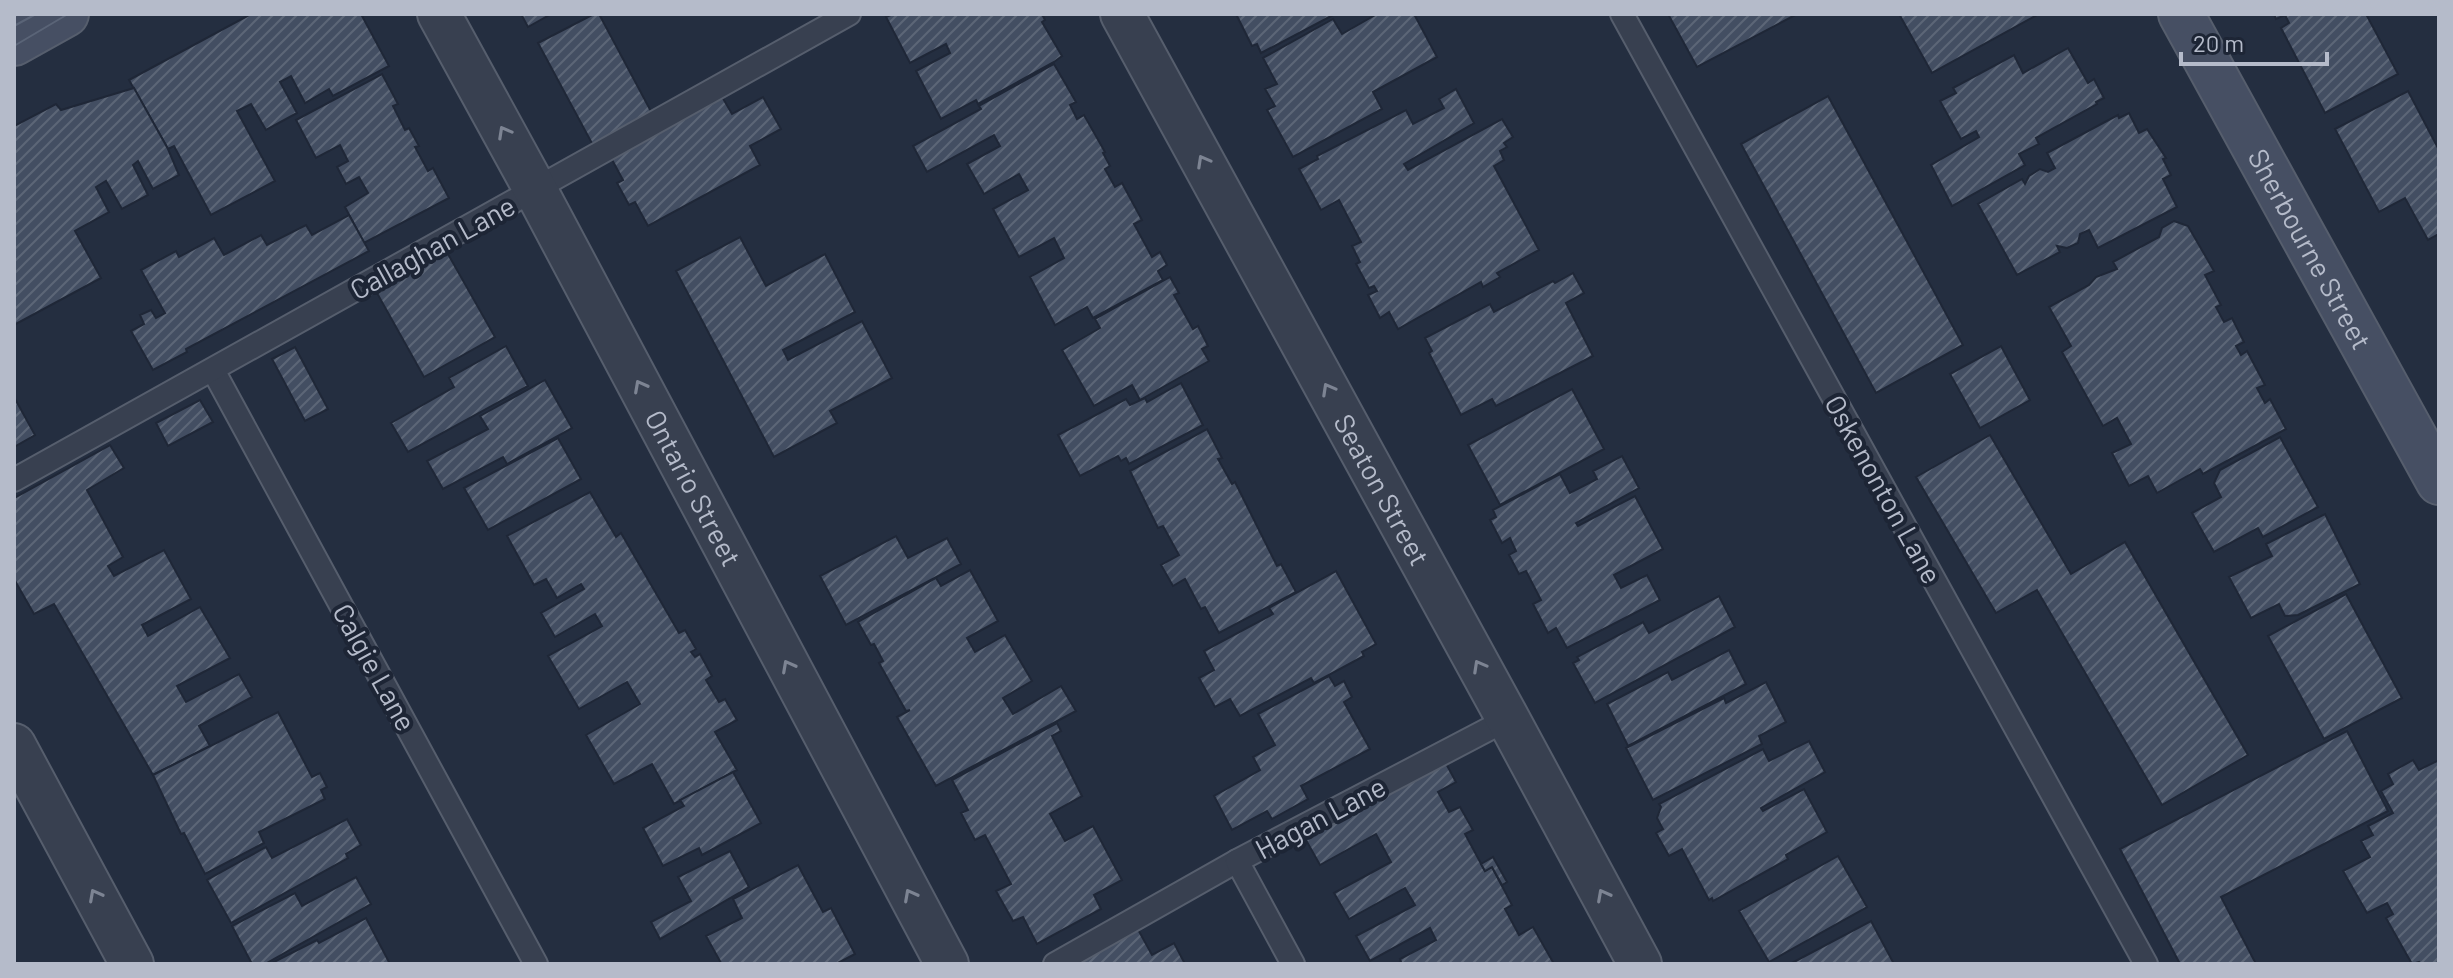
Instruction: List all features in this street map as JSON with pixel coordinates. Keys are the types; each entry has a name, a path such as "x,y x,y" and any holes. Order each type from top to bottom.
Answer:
{"street":[{"name":"Ontario Street","path":"439,14 947,964"},
{"name":"Seaton Street","path":"1122,14 1640,964"},
{"name":"Sherbourne Street","path":"2181,14 2439,482"},
{"path":"14,745 132,964"}],"lane":[{"name":"Callaghan Lane","path":"14,480 849,14"},
{"name":"Oskenonton Lane","path":"1622,14 2146,964"},
{"name":"Calgie Lane","path":"213,370 536,964"},
{"name":"Hagan Lane","path":"1293,964 1237,861 1508,719"},
{"path":"1055,964 1237,861"}],"building":[{"path":"251,14 361,14 389,66 333,96 329,89 305,103 291,76 280,82 297,113 266,130 251,104 237,111 275,181 211,215 174,146 168,149 129,80"},
{"path":"521,14 551,14 528,27"},
{"path":"599,14 654,117 595,149 538,43"},
{"path":"893,14 1042,14 1045,20 1042,22 1062,56 978,104 976,100 941,119 916,71 950,53 946,44 910,63 886,17"},
{"path":"1236,14 1335,14 1261,53 1257,44 1252,46"},
{"path":"1377,14 1414,14 1437,57 1373,92 1382,109 1293,157 1267,110 1275,106 1265,89 1277,84 1263,58 1333,19 1342,34"},
{"path":"1668,14 1797,14 1697,67"},
{"path":"1899,14 2037,14 2037,15 1932,73"},
{"path":"2274,14 2366,14 2398,74 2325,113 2281,28 2289,23 2285,15 2276,19"},
{"path":"2068,48 2088,83 2094,79 2104,98 2036,138 2039,144 2019,154 2025,165 1952,206 1931,165 1979,137 1976,131 1961,139 1940,101 1956,93 1953,88 2014,55 2023,73"},
{"path":"1054,64 1076,102 1070,105 1077,119 1084,115 1105,152 1110,166 1105,169 1115,187 1122,183 1142,220 1134,224 1152,257 1160,252 1167,265 1158,271 1163,280 1093,318 1087,307 1055,325 1030,277 1064,258 1054,238 1019,257 993,209 1028,190 1019,174 984,194 967,164 1000,146 994,135 927,172 913,146"},
{"path":"382,74 398,104 393,106 405,130 409,128 428,171 433,168 449,198 364,243 345,207 368,193 359,177 346,184 337,167 348,161 340,145 316,158 296,120"},
{"path":"134,88 179,175 153,189 138,161 133,165 148,195 122,209 106,181 96,187 109,212 75,231 101,278 14,325 14,126 56,104 61,110"},
{"path":"1456,89 1474,123 1404,164 1408,170 1502,119 1513,137 1504,143 1507,147 1500,151 1504,160 1494,166 1539,250 1497,273 1500,277 1483,287 1481,282 1398,329 1389,312 1380,318 1368,295 1377,291 1374,286 1369,288 1356,264 1360,262 1352,246 1361,242 1339,200 1321,210 1299,169 1318,159 1317,156 1406,110 1413,124 1444,108 1439,99"},
{"path":"2408,91 2439,150 2439,234 2428,240 2405,198 2379,212 2335,129"},
{"path":"721,95 732,114 763,97 781,129 750,146 760,165 648,226 635,202 629,205 617,183 623,180 610,156"},
{"path":"1828,96 1963,345 1876,393 1741,144"},
{"path":"2129,113 2139,133 2147,129 2166,158 2163,159 2171,175 2163,179 2177,207 2098,248 2089,230 2080,234 2078,243 2067,248 2057,246 2060,252 2017,275 1978,204 2022,179 2025,184 2029,176 2040,169 2048,172 2055,168 2047,153 2118,115 2119,118"},
{"path":"349,215 369,251 186,349 187,352 153,370 131,331 144,324 140,315 151,310 156,318 165,313 141,270 176,251 179,257 214,238 224,255 261,235 267,245 306,225 312,235"},
{"path":"2174,221 2188,226 2214,271 2205,275 2221,305 2216,307 2224,322 2232,318 2244,342 2236,346 2241,355 2247,351 2265,385 2257,388 2265,403 2270,399 2286,429 2203,474 2200,469 2157,493 2148,476 2129,486 2112,453 2131,444 2117,418 2103,426 2062,352 2071,346 2049,307 2089,285 2096,277 2117,269 2113,262 2159,237 2162,228"},
{"path":"740,237 766,286 825,254 855,312 783,350 788,360 862,321 892,378 830,411 837,423 774,457 676,271"},
{"path":"444,247 495,337 424,377 373,286"},
{"path":"1573,273 1584,293 1566,303 1593,356 1496,406 1492,399 1461,415 1429,353 1432,351 1425,338 1490,304 1494,312"},
{"path":"1170,277 1179,293 1174,295 1193,329 1198,326 1208,346 1202,349 1209,361 1140,400 1132,385 1094,406 1062,350 1100,328 1095,319"},
{"path":"506,346 528,386 408,452 391,423 454,387 449,378"},
{"path":"2001,346 2030,400 1980,428 1950,374"},
{"path":"295,347 328,409 305,421 272,359"},
{"path":"545,380 572,428 507,464 503,457 443,489 427,461 488,429 480,416"},
{"path":"1181,383 1203,425 1129,464 1126,458 1121,461 1118,456 1080,476 1058,435 1126,399 1130,405 1145,398 1147,402"},
{"path":"1572,389 1604,449 1500,505 1468,445"},
{"path":"14,397 35,435 14,447"},
{"path":"200,400 213,422 168,446 156,423"},
{"path":"1207,429 1222,458 1218,459 1232,484 1235,482 1277,566 1281,564 1296,592 1219,633 1205,607 1201,609 1185,579 1173,586 1161,565 1179,555 1163,526 1158,528 1130,471"},
{"path":"1990,435 2071,574 2125,542 2248,755 2162,805 2037,590 1996,613 1916,477"},
{"path":"2280,437 2318,507 2263,537 2258,528 2214,552 2192,513 2221,497 2214,483 2220,470"},
{"path":"558,438 581,479 488,530 464,488"},
{"path":"110,445 124,468 87,490 123,557 108,566 114,576 164,550 191,599 142,625 148,636 200,607 230,658 177,686 186,702 239,674 252,697 199,726 210,746 153,775 54,604 34,614 14,579 14,498"},
{"path":"1622,456 1639,488 1576,523 1578,526 1635,496 1663,549 1614,575 1621,588 1647,575 1660,600 1567,648 1556,628 1548,633 1533,604 1541,600 1526,571 1519,574 1509,555 1516,551 1510,538 1502,543 1490,520 1496,517 1493,510 1560,474 1570,493 1597,479 1593,471"},
{"path":"590,492 616,537 621,533 679,633 685,630 696,649 691,652 695,657 700,654 712,676 706,680 719,702 725,699 737,720 715,732 737,770 674,804 652,764 614,784 586,735 640,704 627,682 579,709 548,656 602,626 595,614 555,637 541,613 584,589 581,584 557,598 546,579 534,585 507,536"},
{"path":"2325,514 2360,584 2298,615 2285,616 2279,604 2251,618 2229,577 2272,556 2266,544"},
{"path":"896,536 908,558 947,538 961,564 846,625 820,576"},
{"path":"970,570 998,621 967,638 975,652 1005,635 1032,681 1003,698 1013,714 1061,686 1076,711 936,786 897,717 910,710 906,711 879,663 883,661 874,644 871,645 858,622 936,578 941,586"},
{"path":"1336,571 1376,644 1362,652 1364,656 1314,683 1311,678 1240,716 1230,699 1215,707 1199,678 1214,670 1204,651 1273,614 1269,608"},
{"path":"2346,594 2402,698 2324,739 2268,636"},
{"path":"1719,596 1735,627 1595,703 1573,663 1579,660 1577,657 1643,622 1649,633"},
{"path":"1729,650 1746,684 1628,746 1607,704 1668,672 1672,680"},
{"path":"1329,676 1335,686 1344,681 1352,697 1344,702 1370,749 1301,786 1308,799 1272,819 1267,811 1232,830 1214,796 1260,770 1253,757 1275,745 1258,714"},
{"path":"1766,682 1786,722 1759,736 1762,744 1653,800 1626,748 1724,698 1726,703"},
{"path":"278,712 312,777 320,773 327,787 321,790 325,799 259,832 264,843 205,874 184,833 181,834 153,775"},
{"path":"1057,723 1061,731 1052,736 1082,796 1050,814 1065,841 1093,826 1122,880 1094,895 1101,909 1037,944 1023,917 1013,921 996,891 1011,884 985,835 975,840 961,813 968,810 952,780"},
{"path":"2347,731 2388,811 2221,897 2256,964 2180,964 2120,849"},
{"path":"1809,741 1825,772 1761,808 1763,811 1804,789 1827,832 1786,855 1788,859 1713,901 1712,898 1709,900 1682,849 1669,856 1656,833 1663,829 1657,818 1661,807 1659,804 1763,749 1769,761"},
{"path":"1443,758 1456,782 1438,792 1449,812 1460,807 1473,830 1465,834 1485,871 1492,867 1512,905 1505,909 1519,935 1533,927 1554,964 1397,964 1401,962 1400,959 1436,940 1430,928 1370,961 1356,936 1415,905 1405,888 1349,919 1334,893 1391,862 1376,834 1320,865 1302,833"},
{"path":"2413,760 2419,770 2439,760 2439,964 2412,964 2386,918 2393,914 2387,903 2367,913 2343,871 2370,857 2361,841 2373,835 2368,826 2393,813 2381,791 2393,784 2388,774"},
{"path":"733,772 761,823 702,855 699,848 663,866 643,828 684,806 680,800"},
{"path":"347,819 361,845 346,854 348,858 231,923 207,880 266,847 272,858"},
{"path":"730,851 749,887 660,939 651,922 691,901 678,877"},
{"path":"1838,856 1867,907 1769,962 1739,911"},
{"path":"1493,857 1507,882 1502,885 1492,867 1485,871 1481,864"},
{"path":"798,865 823,912 831,908 855,954 836,964 721,963 706,936 742,918 733,899"},
{"path":"356,877 371,904 265,964 252,964 232,926 295,893 302,906"},
{"path":"366,918 390,964 270,964 317,940 319,943"},
{"path":"1871,921 1894,964 1790,964"},
{"path":"1135,924 1152,955 1174,943 1185,964 1059,964"}],"tram line":[{"path":"14,26 36,14"},
{"path":"14,46 68,14"}]}
